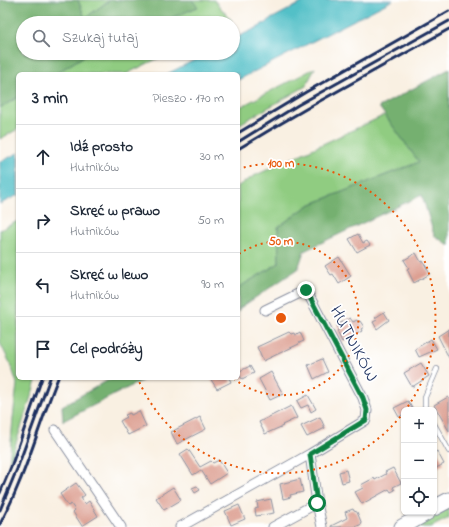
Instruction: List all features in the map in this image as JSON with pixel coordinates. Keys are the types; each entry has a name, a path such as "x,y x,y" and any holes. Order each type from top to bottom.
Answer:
{"main road":[{"path":"437,506 449,500"},
{"path":"402,527 423,515"}],"street":[{"name":"HUTNIKÓW","path":"180,527 310,454 366,420 367,410 363,398 306,290 265,310"},
{"path":"55,430 121,527"},
{"path":"310,454 322,527"},
{"path":"273,527 317,503"}],"lane":[{"path":"426,407 425,397 437,369"},
{"path":"437,429 449,451"}],"green space":[{"path":"0,0 78,0 84,16 16,16 16,60 78,60 58,72 16,72 16,98 0,108"},
{"path":"78,0 110,0 88,16 84,16"},
{"path":"110,0 192,0 198,7 176,16 88,16"},
{"path":"192,0 214,0 228,16 176,16 197,7"},
{"path":"78,60 155,60 130,72 58,72"},
{"path":"315,68 306,86 240,124 240,107"},
{"path":"449,69 449,246 434,235 422,195 304,251 298,269 240,308 240,287 279,263 278,227 309,205 419,162 379,107"},
{"path":"16,98 16,130 0,139 0,108"},
{"path":"385,115 419,162 309,205 278,227 279,263 240,287 240,185 254,176"},
{"path":"16,222 16,380 36,380 9,465 17,384 11,365 0,343 0,297 2,296 0,294 0,230"},
{"path":"108,380 143,380 63,421 62,406"},
{"path":"449,507 449,518 431,527 412,527 434,515 437,515 437,513"}],"water":[{"path":"307,0 393,0 240,79 240,72 171,72 194,60 240,60 240,36 261,26 262,24 267,23 269,20"},
{"path":"16,154 16,196 0,204 0,162"}],"building":[{"path":"358,234 363,243 367,241 370,245 357,252 349,239"},
{"path":"416,253 421,262 423,261 430,274 414,283 407,269 409,268 404,260"},
{"path":"339,257 351,276 339,284 333,274 331,275 325,266"},
{"path":"384,312 389,320 377,329 373,322 377,320 375,318"},
{"path":"350,318 353,322 357,320 358,322 360,321 364,327 361,329 362,331 342,342 337,331 339,329 337,325"},
{"path":"449,329 449,358 438,336"},
{"path":"289,332 291,334 294,333 295,335 300,332 304,341 263,361 257,347"},
{"path":"431,339 437,349 419,357 415,349"},
{"path":"322,359 328,372 314,379 308,365"},
{"path":"421,363 429,376 412,387 404,373"},
{"path":"250,366 254,373 242,379 240,371"},
{"path":"271,372 283,394 270,400 259,379"},
{"path":"211,380 230,380 231,382 217,389"},
{"path":"308,395 316,409 311,412 308,405 301,408 297,401"},
{"path":"448,397 449,431 437,410 437,407 434,405"},
{"path":"408,401 411,407 401,407 401,416 399,417 394,408"},
{"path":"291,406 297,418 265,434 259,422"},
{"path":"139,411 146,426 128,435 120,421 127,417 125,415 130,413 131,415"},
{"path":"200,417 206,429 177,444 171,432"},
{"path":"320,417 325,428 307,437 301,426"},
{"path":"188,449 200,467 211,461 213,463 219,460 227,473 210,484 201,470 193,475 180,454"},
{"path":"437,451 444,464 437,468"},
{"path":"393,468 401,483 393,487 395,490 391,492 389,489 362,504 355,492 363,488 361,485 374,478 375,480 386,474 385,472"},
{"path":"346,470 349,481 342,483 339,472"},
{"path":"300,479 303,492 290,495 291,497 283,499 280,484"},
{"path":"76,483 85,495 81,498 85,504 89,501 98,516 82,526 73,512 75,510 71,504 68,506 60,494"},
{"path":"197,486 200,490 195,493 192,488"},
{"path":"173,487 181,500 164,510 156,498"},
{"path":"271,499 274,513 256,516 255,509 258,508 257,502"},
{"path":"239,505 245,519 231,525 225,511"},
{"path":"353,509 357,512 362,524 355,527 331,527 347,518 345,512"}],"railway":[{"path":"240,132 306,92 449,11"},
{"path":"240,141 298,105 449,21"},
{"path":"240,148 311,106 449,29"},
{"path":"0,493 11,467 41,380"},
{"path":"0,510 17,469 49,380"},
{"path":"0,524 17,489 57,380"}],"route":[{"path":"306,290 363,398 367,410 366,420 310,454 317,503"}]}
